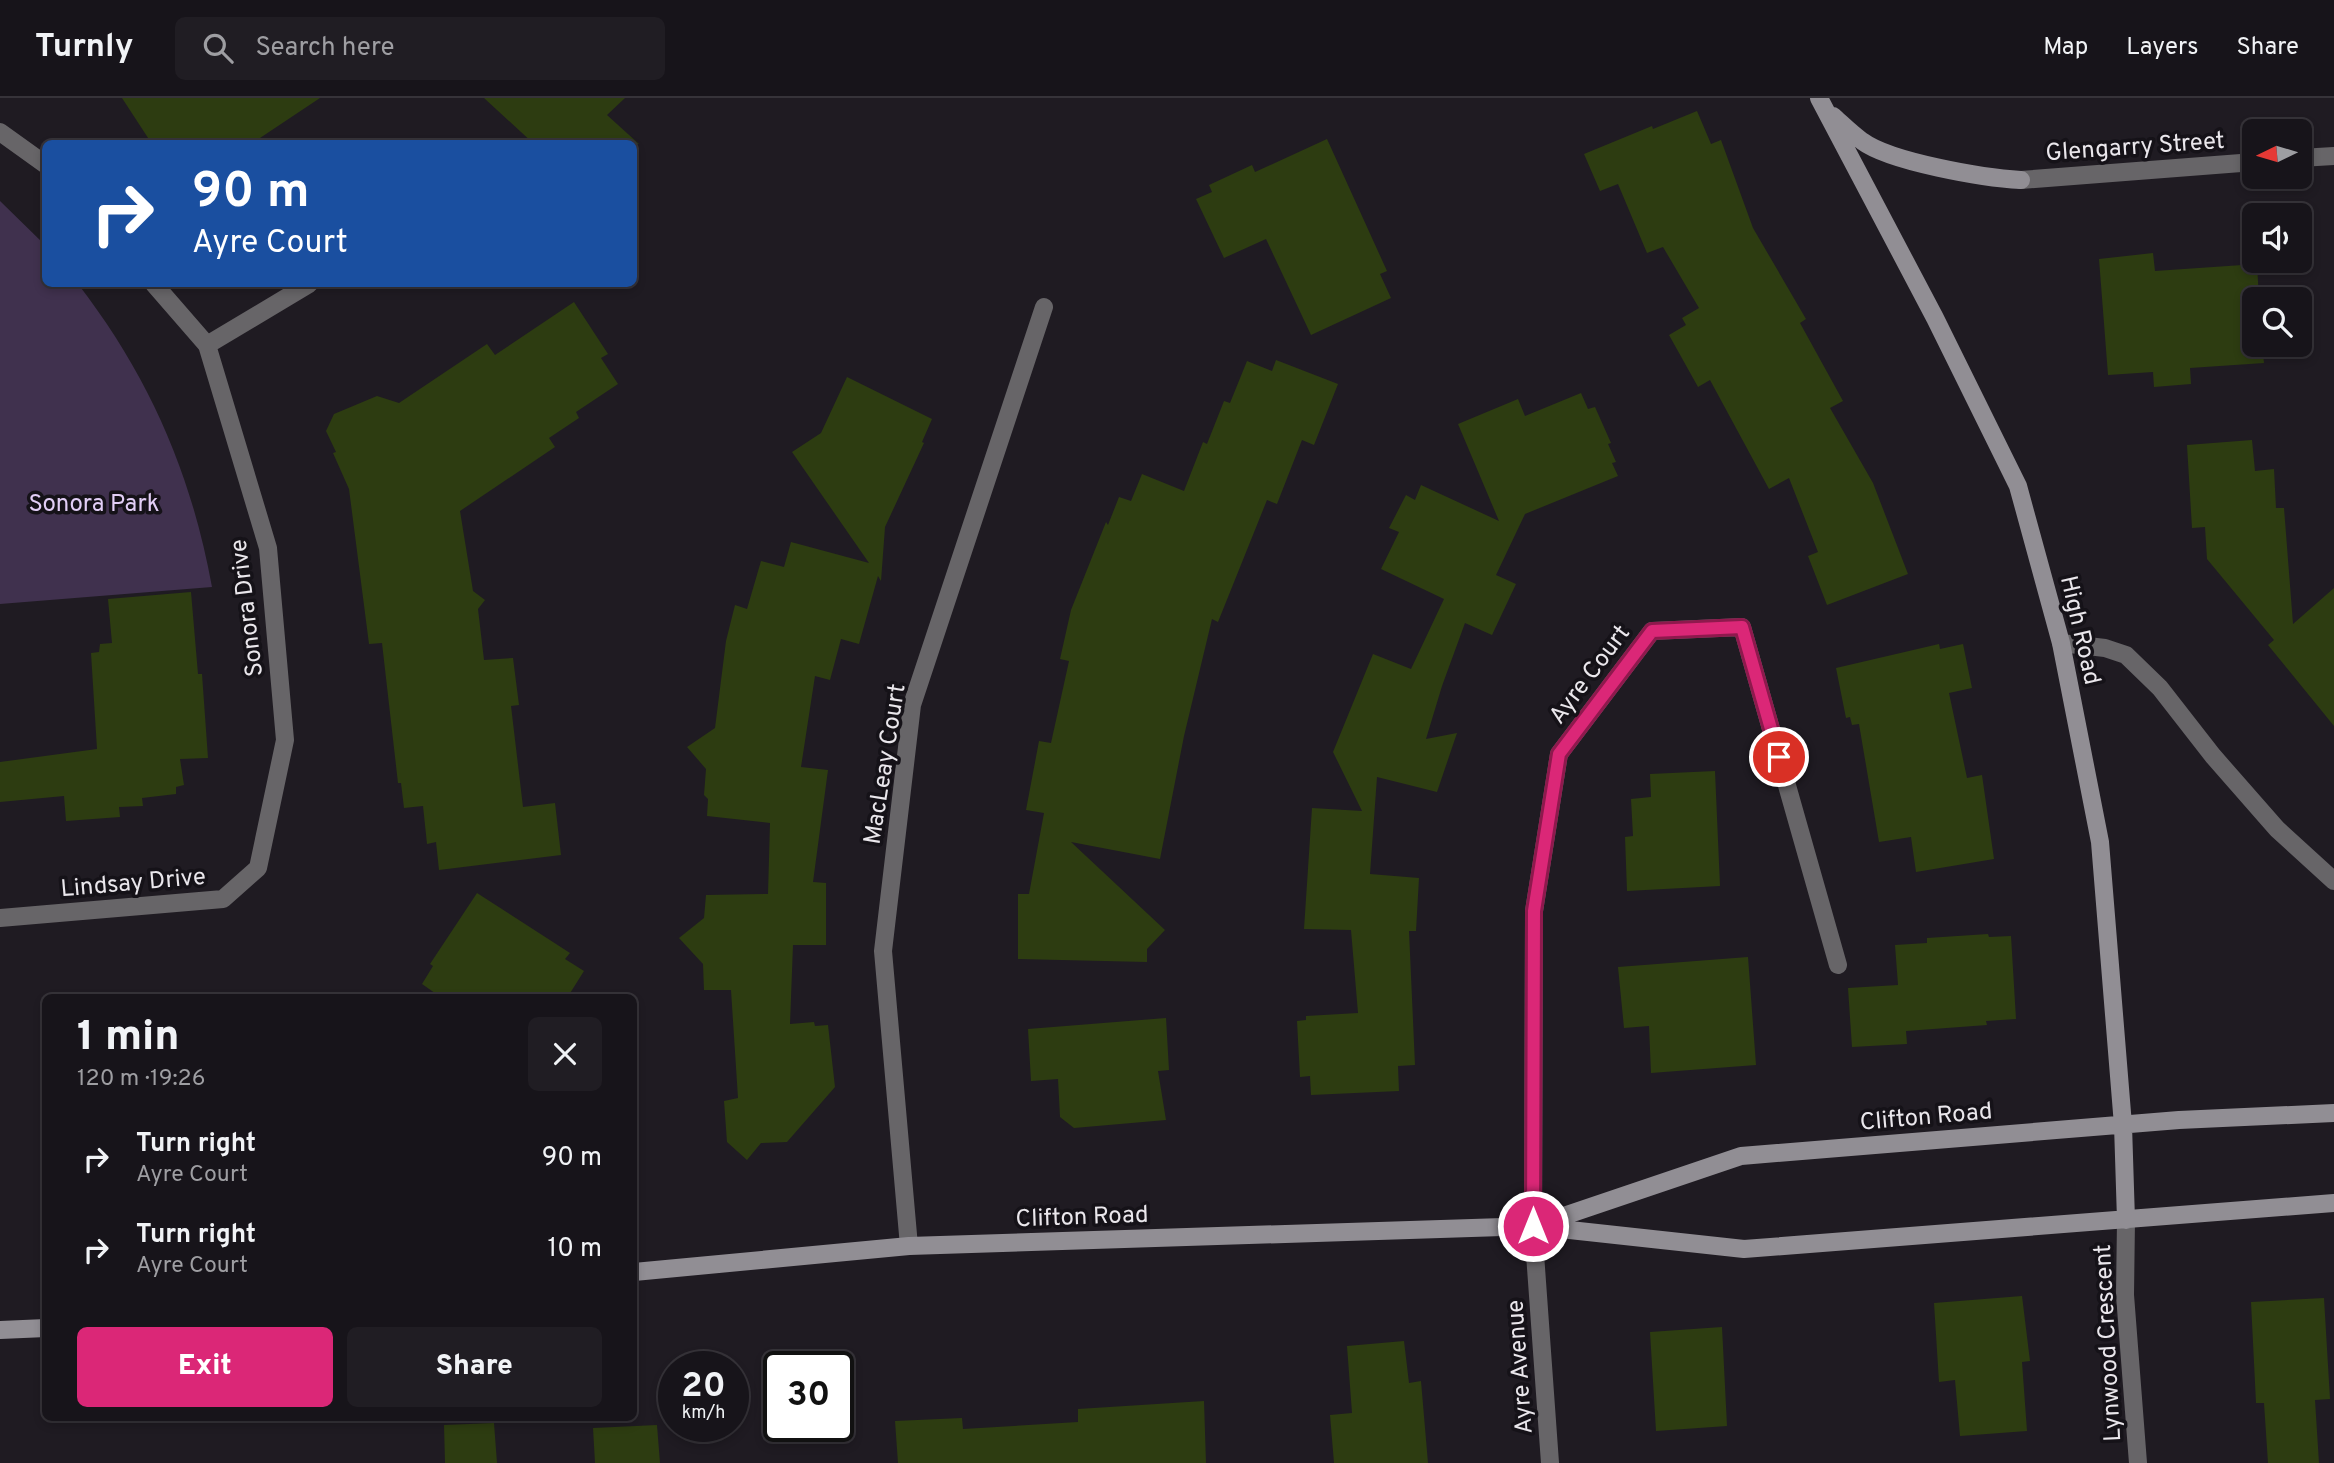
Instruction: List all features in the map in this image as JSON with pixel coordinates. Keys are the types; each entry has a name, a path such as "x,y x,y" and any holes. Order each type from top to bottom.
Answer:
{"main road":[{"path":"1822,103 1864,143 1896,156 1965,173 2021,180"},
{"name":"High Road","path":"1822,103 1935,318 2018,486 2061,643 2100,842 2123,1125 2126,1220"},
{"name":"Clifton Road","path":"1533,1226 1741,1156 2123,1125 2334,1113"},
{"name":"Clifton Road","path":"637,1272 909,1246 1533,1226 1744,1249 2334,1203"},
{"path":"0,1330 42,1328"}],"street":[{"path":"0,132 42,162"},
{"path":"2312,157 2334,156"},
{"name":"Glengarry Street","path":"2021,180 2242,163"},
{"name":"Sonora Drive","path":"156,287 207,345 268,548 285,740 258,868"},
{"path":"207,345 304,287"},
{"name":"MacLeay Court","path":"909,1246 883,951 912,705 1044,307"},
{"name":"Ayre Court","path":"1533,1226 1534,911 1559,754 1652,631 1742,627 1838,965"},
{"path":"2061,643 2105,648 2126,655 2161,688 2213,756 2277,829 2334,881"},
{"name":"Lindsay Drive","path":"0,918 223,899 258,868"},
{"name":"Lynwood Crescent","path":"2126,1220 2125,1295 2138,1463"},
{"name":"Ayre Avenue","path":"1533,1226 1550,1463"}],"green space":[{"name":"Sonora Park","path":"0,201 42,242 42,287 80,287 126,354 146,390 179,465 192,504 212,587 0,604"}],"building":[{"path":"122,98 320,98 257,140 149,140"},
{"path":"484,98 625,98 607,115 635,140 530,140"},
{"path":"1697,111 1711,144 1721,140 1753,228 1806,319 1800,323 1843,401 1830,408 1873,483 1908,574 1827,605 1808,556 1818,552 1789,478 1769,489 1710,380 1698,387 1669,335 1686,325 1682,318 1699,308 1663,247 1647,253 1618,184 1600,191 1584,154"},
{"path":"1327,139 1387,271 1380,274 1391,298 1311,335 1266,239 1224,258 1196,199 1212,192 1209,185 1252,165 1255,172"},
{"path":"2153,253 2155,271 2242,265 2242,273 2258,273 2258,287 2242,287 2242,357 2263,357 2264,363 2190,368 2191,384 2154,387 2153,372 2108,375 2099,259"},
{"path":"574,302 608,354 601,358 618,384 576,412 579,418 549,438 555,447 460,511 473,591 485,600 478,609 484,660 513,658 519,705 511,706 523,807 555,803 561,855 439,870 436,842 427,844 423,806 404,808 401,783 398,783 382,643 369,644 349,489 326,431 334,414 377,396 399,403 487,344 495,355"},
{"path":"1276,360 1338,384 1314,445 1302,440 1277,504 1267,500 1218,622 1212,619 1184,736 1160,859 1071,842 1165,930 1147,949 1147,962 1018,959 1018,894 1029,894 1044,813 1026,810 1039,741 1051,743 1069,661 1060,659 1071,610 1106,522 1108,525 1119,497 1131,501 1142,474 1184,491 1203,442 1207,444 1224,401 1230,403 1247,361 1272,371"},
{"path":"847,377 932,419 922,442 924,443 885,527 881,581 878,576 859,644 841,639 830,680 815,676 801,767 828,770 813,882 826,883 826,945 793,945 790,1024 814,1022 815,1026 828,1025 835,1087 787,1142 761,1143 747,1160 727,1142 724,1101 738,1098 731,990 704,990 703,964 679,938 704,918 706,895 768,894 770,823 707,816 708,799 704,795 706,769 687,747 715,728 726,641 735,605 747,609 761,561 784,567 791,542 869,563 792,452 821,433"},
{"path":"1581,393 1588,409 1595,407 1611,443 1608,444 1616,462 1612,463 1618,476 1525,514 1496,575 1516,584 1492,635 1465,623 1442,686 1426,739 1457,733 1437,792 1377,777 1370,874 1419,878 1416,931 1409,931 1415,1065 1398,1066 1399,1091 1311,1095 1310,1076 1300,1077 1297,1021 1306,1020 1306,1016 1358,1013 1351,930 1304,929 1312,808 1362,811 1333,752 1373,654 1411,669 1444,599 1381,569 1399,532 1389,528 1406,495 1415,500 1421,485 1499,521 1458,424 1518,399 1525,416"},
{"path":"2252,440 2255,471 2274,469 2276,508 2284,508 2293,624 2334,588 2334,726 2268,645 2274,640 2207,559 2205,527 2192,528 2187,445"},
{"path":"191,592 198,674 202,674 208,758 180,759 184,785 176,787 176,794 142,798 143,806 119,807 120,817 66,821 64,796 0,802 0,762 97,749 91,653 99,652 100,644 112,643 108,599"},
{"path":"1939,644 1940,649 1963,644 1972,688 1949,693 1967,778 1982,775 1994,859 1916,872 1911,837 1879,842 1859,724 1852,725 1850,717 1846,718 1836,668"},
{"path":"1715,771 1720,886 1627,891 1625,837 1633,836 1631,799 1651,797 1650,774"},
{"path":"477,893 570,953 565,959 584,971 570,994 436,994 422,984 433,966 430,964"},
{"path":"1988,934 1989,937 2011,936 2016,1019 1986,1021 1987,1025 1906,1031 1907,1044 1852,1047 1848,988 1898,985 1895,945 1927,943 1927,938"},
{"path":"1748,957 1756,1065 1651,1073 1649,1026 1624,1028 1618,967"},
{"path":"1166,1018 1169,1070 1158,1071 1166,1120 1074,1128 1060,1117 1058,1079 1031,1081 1028,1029"},
{"path":"2022,1296 2030,1361 2022,1362 2027,1431 1960,1436 1955,1380 1939,1382 1934,1303"},
{"path":"2324,1298 2330,1399 2315,1400 2319,1463 2268,1463 2264,1403 2256,1403 2251,1302"},
{"path":"1722,1327 1727,1426 1656,1431 1650,1332"},
{"path":"1404,1341 1409,1383 1421,1381 1428,1463 1334,1463 1330,1415 1352,1413 1347,1346"},
{"path":"1204,1401 1206,1463 898,1463 895,1421 962,1418 963,1429 1078,1422 1078,1409"},
{"path":"494,1423 497,1463 445,1463 444,1425"},
{"path":"657,1425 660,1463 595,1463 593,1428"}],"route":[{"path":"1533,1226 1534,911 1559,754 1652,631 1742,627 1779,757"}]}
